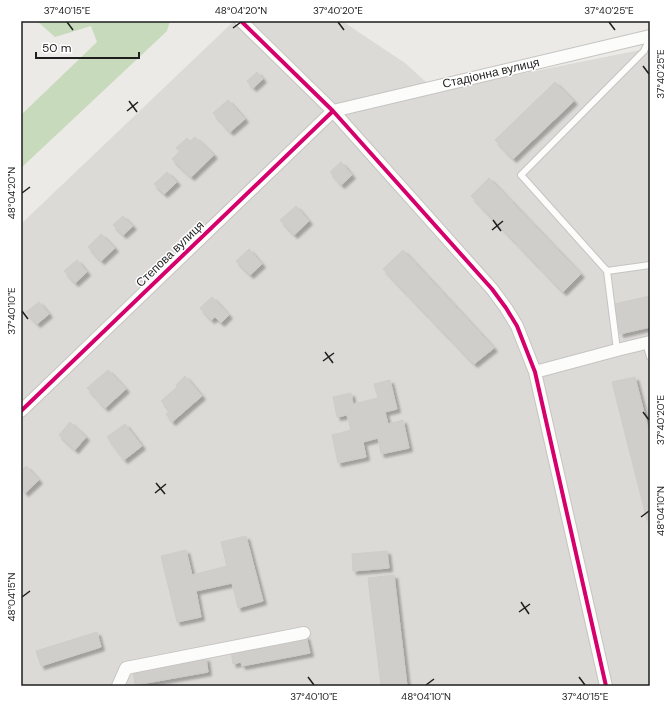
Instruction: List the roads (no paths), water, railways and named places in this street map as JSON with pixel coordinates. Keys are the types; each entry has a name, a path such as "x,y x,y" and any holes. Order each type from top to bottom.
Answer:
{"street":[{"path":"241,21 333,111 492,289 517,326 535,372 606,686"},
{"name":"Стадіонна вулиця","path":"333,111 650,37"},
{"name":"Степова вулиця","path":"21,411 333,111"},
{"path":"535,372 648,343"},
{"path":"118,686 126,668 304,633"}],"lane":[{"path":"617,350 606,271 521,175 644,51 650,37"},
{"path":"606,271 650,265"},
{"path":"648,343 650,356"}]}
